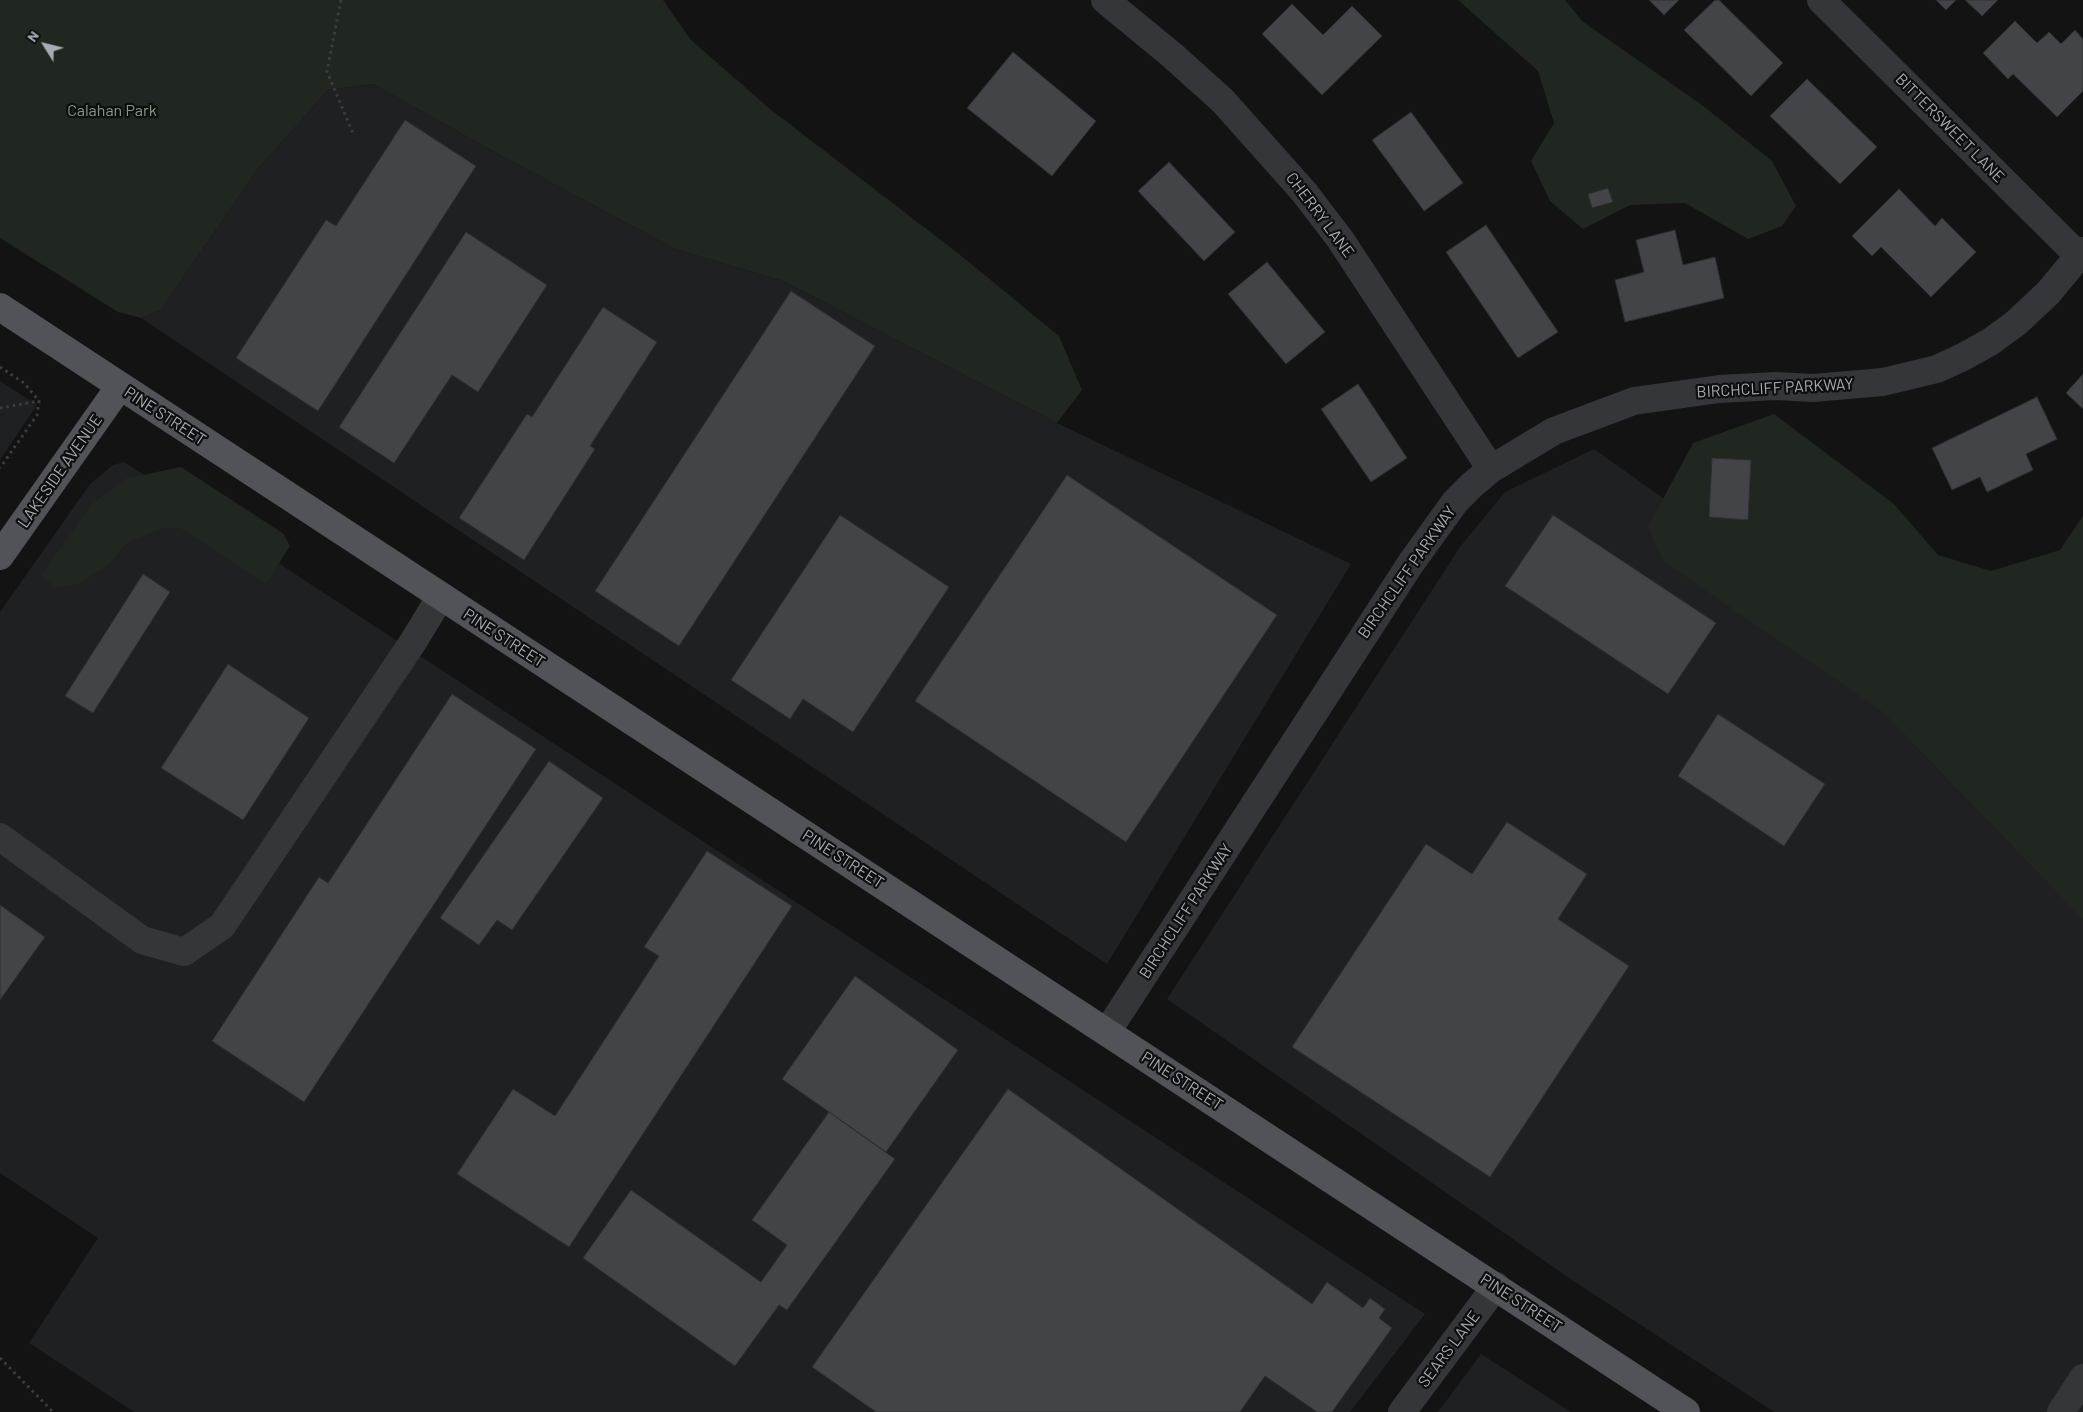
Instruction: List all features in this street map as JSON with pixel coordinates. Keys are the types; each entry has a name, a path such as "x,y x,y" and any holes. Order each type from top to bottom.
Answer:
{"main road":[{"name":"PINE STREET","path":"0,307 1686,1412"},
{"name":"LAKESIDE AVENUE","path":"0,556 120,386"}],"street":[{"name":"CHERRY LANE","path":"1105,0 1173,56 1223,101 1304,192 1340,239 1491,468"},
{"name":"BITTERSWEET LANE","path":"1822,0 2081,254"},
{"name":"BIRCHCLIFF PARKWAY","path":"1107,1032 1411,563 1455,502 1491,468 1554,431 1634,401 1719,389 1776,386 1814,388 1882,382 1937,369 1964,358 2016,323 2048,293 2081,254"},
{"path":"0,837 142,940 184,952 222,926 407,650 441,596"},
{"name":"SEARS LANE","path":"1402,1412 1496,1286"},
{"path":"2060,1412 2083,1378"}],"path":[{"path":"342,0 327,71 354,136"},
{"path":"0,367 24,383 39,401 37,415 0,468"},
{"path":"0,408 39,401"},
{"path":"0,1358 53,1412"}],"shaded area":[{"path":"373,84 675,249 783,281 1057,423 1351,564 1107,964 141,318 161,310 256,171 328,90"},
{"path":"0,381 37,405 0,460"},
{"path":"1594,449 1952,704 2083,542 2083,1412 1774,1412 1572,1280 1167,999 1460,547 1505,492"},
{"path":"124,462 1425,1314 1350,1412 134,1412 29,1343 98,1238 0,1173 0,612 90,484 113,465"},
{"path":"1481,1354 1571,1412 1438,1412"}],"green space":[{"name":"Calahan Park","path":"0,0 663,0 691,40 770,109 959,254 1059,336 1082,390 1057,423 783,281 675,249 373,84 328,90 256,171 161,310 141,318 118,312 0,238"},
{"path":"1458,0 1565,0 1582,21 1702,105 1772,161 1796,206 1782,226 1748,239 1685,203 1630,205 1583,229 1550,201 1531,161 1554,123 1538,71"},
{"path":"1774,414 1894,504 1938,555 1991,571 2060,550 2083,516 2083,919 1883,712 1664,562 1648,527 1693,443"},
{"path":"181,467 284,534 290,546 266,584 180,528 164,528 128,542 107,566 81,583 57,588 41,576 91,505 127,478"}],"building":[{"path":"1649,0 1679,0 1664,15"},
{"path":"1715,0 1719,0 1783,63 1751,96 1684,30"},
{"path":"1936,0 1956,0 1946,10"},
{"path":"1965,0 1998,0 1982,16"},
{"path":"1292,4 1323,35 1352,6 1382,36 1322,95 1262,34"},
{"path":"2015,21 2037,43 2049,32 2061,44 2075,30 2083,39 2083,91 2057,117 2013,74 2008,79 1983,53"},
{"path":"1013,52 1096,121 1052,176 967,108"},
{"path":"1807,79 1877,147 1840,184 1770,116"},
{"path":"1411,112 1463,183 1424,211 1372,140"},
{"path":"405,120 476,166 318,411 236,358 326,220 336,226"},
{"path":"1169,162 1235,232 1204,261 1138,191"},
{"path":"1608,188 1613,202 1592,208 1588,194"},
{"path":"1899,189 1935,226 1942,218 1976,252 1931,297 1881,247 1872,256 1852,236"},
{"path":"1486,225 1558,332 1518,358 1446,252"},
{"path":"1675,230 1683,265 1715,257 1724,298 1625,322 1615,280 1644,272 1636,240"},
{"path":"466,232 547,285 478,392 452,375 394,463 339,427"},
{"path":"1267,262 1325,332 1286,364 1228,294"},
{"path":"791,291 875,346 679,646 595,591"},
{"path":"603,307 657,342 590,446 595,449 524,560 459,518 527,414 532,417"},
{"path":"2083,374 2083,409 2066,393"},
{"path":"1358,384 1407,458 1371,482 1321,409"},
{"path":"2037,397 2057,439 2026,454 2033,470 1987,492 1980,477 1952,490 1932,448"},
{"path":"1712,458 1751,460 1748,520 1709,517"},
{"path":"1067,475 1277,615 1126,842 915,701"},
{"path":"840,515 949,587 853,732 803,699 790,719 731,680"},
{"path":"1553,515 1716,623 1668,694 1505,586"},
{"path":"143,574 170,592 93,713 65,696"},
{"path":"228,664 309,718 243,820 161,768"},
{"path":"452,694 536,749 304,1102 212,1041 319,877 328,883"},
{"path":"1718,714 1825,784 1784,846 1678,776"},
{"path":"549,761 603,798 512,930 497,920 479,945 440,918"},
{"path":"1507,822 1587,874 1558,919 1629,966 1490,1177 1292,1047 1426,844 1472,874"},
{"path":"707,851 792,906 569,1247 457,1174 513,1089 555,1116 659,956 644,947"},
{"path":"0,905 45,937 0,1000"},
{"path":"855,976 958,1050 886,1152 782,1079"},
{"path":"1008,1089 1312,1304 1327,1282 1363,1308 1370,1298 1385,1309 1379,1318 1392,1328 1332,1412 1317,1412 1265,1376 1240,1412 876,1412 812,1367"},
{"path":"829,1112 895,1159 787,1310 779,1305 735,1366 583,1258 631,1190 761,1282 787,1245 752,1220"}]}
